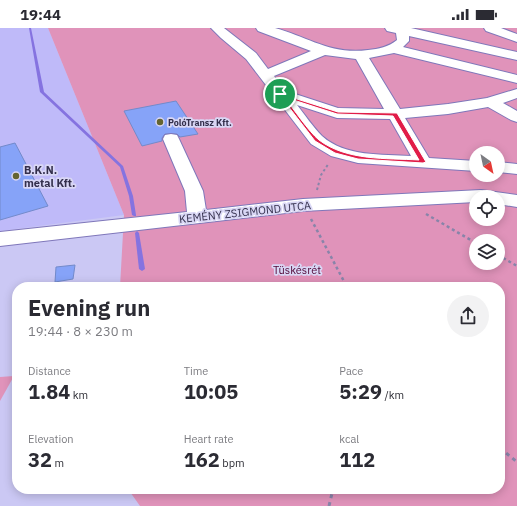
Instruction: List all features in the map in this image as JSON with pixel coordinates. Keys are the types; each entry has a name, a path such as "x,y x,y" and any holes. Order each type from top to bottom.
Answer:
{"street":[{"path":"217,28 226,38 242,47 251,56 317,140 336,152 358,158 469,165"},
{"path":"262,28 322,51 361,56 395,49 517,80"},
{"path":"490,28 517,38"},
{"path":"395,49 403,41 399,29"},
{"path":"399,29 517,56"},
{"path":"266,75 322,51"},
{"path":"361,56 423,162"},
{"path":"280,94 337,113 395,114 448,109 490,102 517,93"},
{"path":"490,102 517,117"},
{"path":"171,139 194,191 197,217"},
{"path":"505,168 517,169"},
{"name":"KEMÉNY ZSIGMOND UTCA","path":"0,239 310,204 469,196"},
{"path":"505,199 517,201"}],"path":[{"path":"336,152 321,175 317,189 310,204 345,282"},
{"path":"402,199 469,239"},
{"path":"505,259 517,266"},
{"path":"505,452 517,462"},
{"path":"328,506 332,494"}],"shaded area":[{"path":"0,28 48,28 124,215 0,231"}],"green space":[{"name":"Tüskésrét","path":"48,28 517,28 517,506 140,506 132,494 505,494 505,282 120,282 124,215"},
{"path":"12,376 12,380 0,401 0,377"}],"building":[{"name":"PolóTransz Kft.","path":"176,101 198,134 180,137 177,134 165,134 162,141 142,146 124,111"},
{"name":"B.K.N. metal Kft.","path":"15,143 48,206 0,220 0,147"},
{"path":"75,265 73,279 55,282 56,267"}],"waterway":[{"path":"30,28 42,92 122,167 131,196 134,215"},
{"path":"137,233 142,269"}],"place":[{"name":"PolóTransz Kft.","path":"160,122"},
{"name":"B.K.N. metal Kft.","path":"16,176"}],"route":[{"path":"280,94 337,113 395,114 423,162 358,158 336,152 317,140 280,94"}]}
